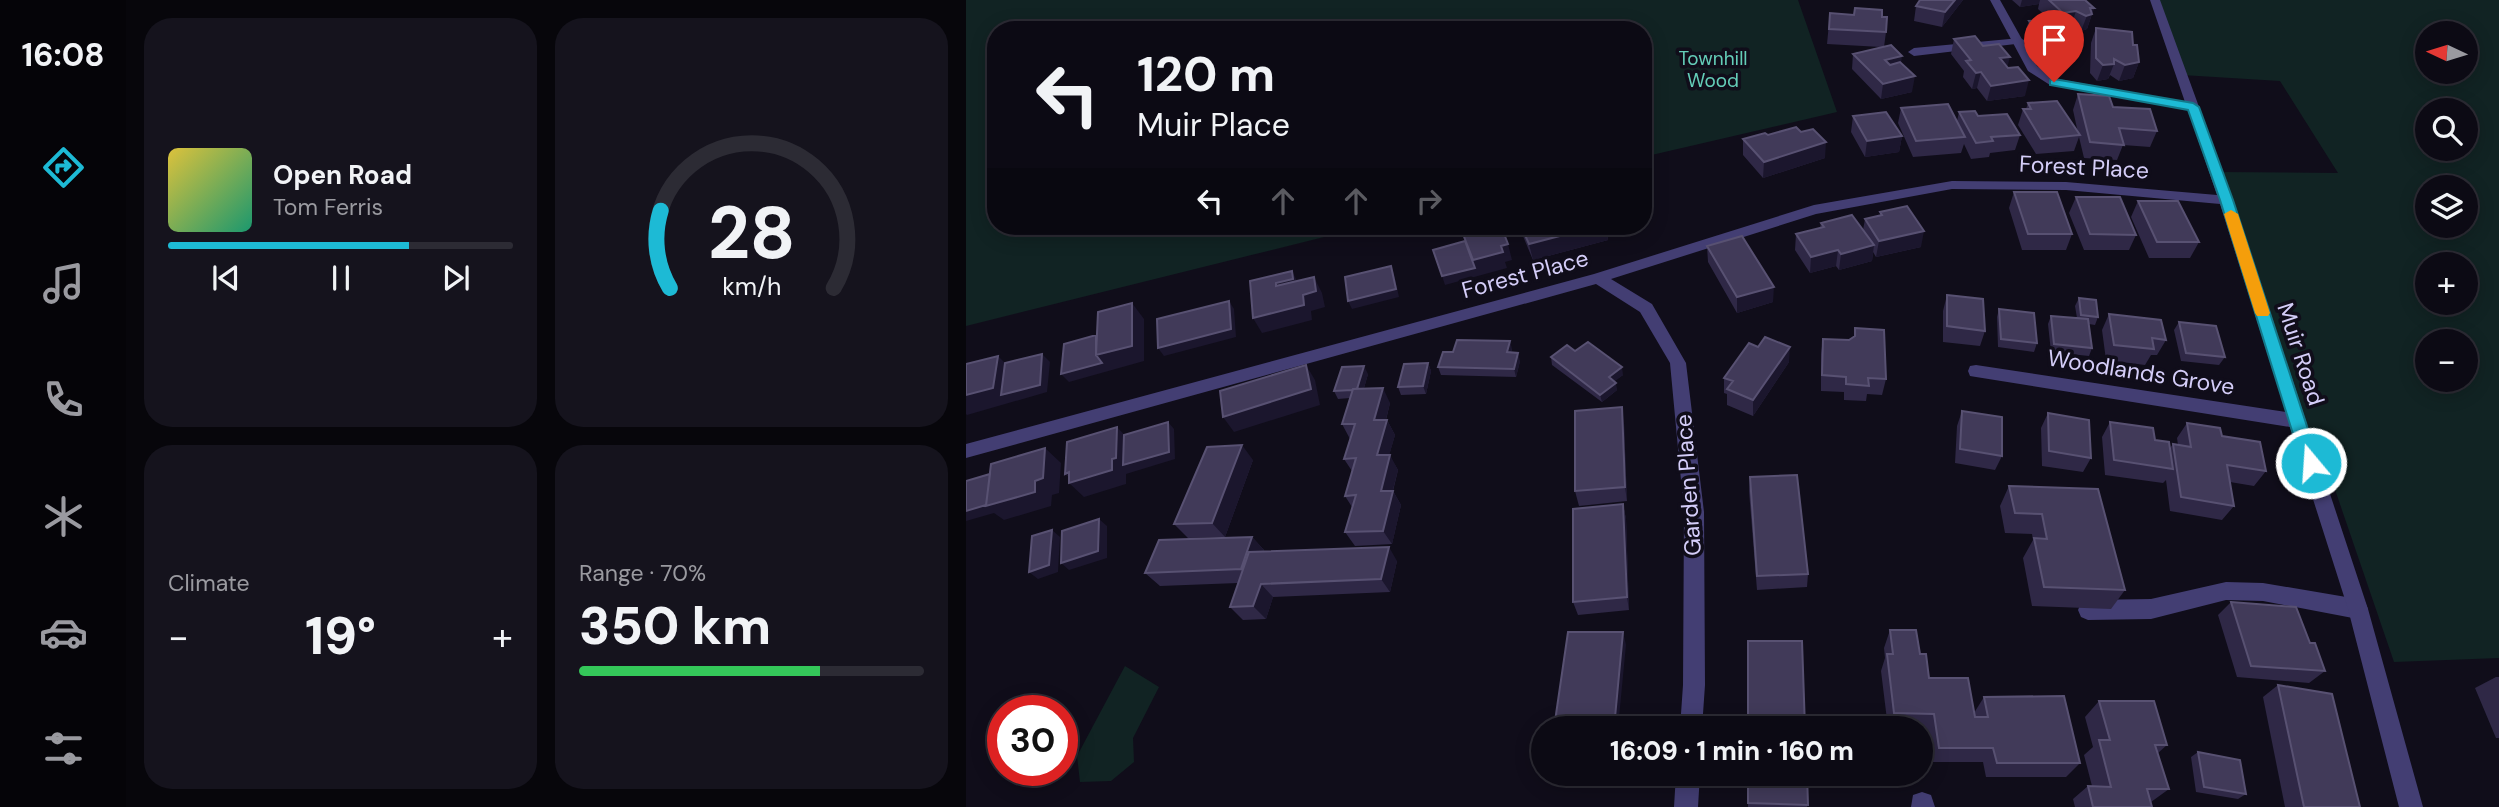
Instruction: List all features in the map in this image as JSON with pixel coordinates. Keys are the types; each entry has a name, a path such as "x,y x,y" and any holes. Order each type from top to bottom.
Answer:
{"street":[{"path":"1995,0 2020,41 2032,68 2054,82 2193,107"},
{"name":"Muir Road","path":"2155,0 2226,200 2358,609 2411,807"},
{"path":"1914,52 2020,41"},
{"name":"Forest Place","path":"966,451 1598,278 1814,210 1952,185 2066,186 2226,200"},
{"name":"Garden Place","path":"1598,278 1646,308 1678,363 1694,512 1692,716"},
{"name":"Woodlands Grove","path":"1976,371 2297,421"},
{"path":"2088,610 2151,609 2225,591 2263,592 2358,609"},
{"path":"1686,807 1687,786"}],"green space":[{"name":"Townhill Wood","path":"966,0 1798,0 1837,112 1652,155 1652,21 987,21 987,235 1332,235 966,326"},
{"path":"2155,0 2499,0 2499,658 2394,662 2316,434 2303,438 2216,172 2338,173 2280,81 2182,75"},
{"path":"1125,666 1159,687 1133,738 1134,762 1111,781 1080,782 1078,754"}],"building":[{"path":"1920,0 1955,0 1945,12 1916,6"},
{"path":"2049,0 2085,0 2094,8 2090,8 2092,14 2086,16 2076,11 2063,13"},
{"path":"1855,8 1882,10 1882,17 1887,17 1886,32 1829,29 1830,13 1854,15"},
{"path":"2050,20 2059,32 2037,33 2029,21"},
{"path":"2096,28 2132,32 2139,62 2125,65 2114,59 2114,64 2103,65 2096,58"},
{"path":"2059,33 2067,45 2046,46 2039,35"},
{"path":"1975,36 1983,46 1999,44 2010,57 2000,58 2008,68 2018,67 2029,80 1991,86 1981,72 1976,73 1966,61 1971,60 1954,39"},
{"path":"1891,45 1902,56 1885,60 1890,65 1900,62 1915,76 1883,84 1853,54"},
{"path":"2078,94 2109,96 2113,107 2150,109 2157,131 2119,128 2124,145 2090,142"},
{"path":"2057,101 2080,135 2041,139 2023,109 2031,109 2028,103"},
{"path":"1948,104 1965,137 1916,141 1901,108"},
{"path":"1975,111 1978,116 2007,114 2020,135 1991,137 1993,141 1976,143 1959,112"},
{"path":"1886,112 1902,136 1867,141 1853,116"},
{"path":"1796,127 1801,132 1813,129 1826,142 1764,162 1743,139 1765,133 1768,135"},
{"path":"2014,192 2057,192 2072,234 2028,234"},
{"path":"2076,197 2120,197 2136,235 2090,234"},
{"path":"2138,201 2178,201 2199,242 2157,242"},
{"path":"1907,206 1924,231 1879,241 1865,219 1882,215 1880,212"},
{"path":"1852,215 1874,245 1841,254 1838,250 1811,257 1796,234 1824,227 1821,223"},
{"path":"1463,235 1504,235 1508,244 1501,246 1503,252 1473,260"},
{"path":"1525,235 1564,235 1529,244"},
{"path":"1742,236 1774,287 1737,297 1707,246"},
{"path":"1465,241 1475,268 1442,276 1433,250"},
{"path":"1391,266 1396,289 1348,301 1345,277"},
{"path":"1292,271 1293,279 1276,283 1276,286 1314,277 1316,291 1303,295 1304,305 1253,318 1250,281"},
{"path":"1947,295 1983,299 1985,331 1947,326"},
{"path":"2079,298 2096,300 2098,317 2081,315"},
{"path":"1229,301 1231,329 1158,348 1157,319"},
{"path":"1132,303 1132,346 1096,355 1098,312"},
{"path":"1999,309 2034,313 2037,343 2001,339"},
{"path":"2109,314 2161,320 2166,340 2152,338 2154,349 2114,345"},
{"path":"2051,316 2088,319 2092,348 2054,344"},
{"path":"2179,322 2216,326 2225,357 2186,353"},
{"path":"1855,328 1884,330 1886,379 1868,378 1869,386 1846,384 1846,377 1822,375 1823,339 1849,340 1855,336"},
{"path":"1096,335 1096,355 1102,363 1061,374 1064,344"},
{"path":"1765,337 1790,347 1753,400 1727,389 1733,381 1724,378 1749,343 1758,347"},
{"path":"1457,340 1510,341 1507,352 1518,353 1514,369 1438,367 1443,352 1453,352"},
{"path":"1588,342 1622,367 1609,377 1616,383 1600,395 1551,357 1567,345 1575,351"},
{"path":"1042,354 1040,385 1001,395 1005,363"},
{"path":"998,356 993,388 966,395 966,364"},
{"path":"1428,363 1423,386 1398,387 1404,364"},
{"path":"1306,365 1311,389 1223,417 1220,391"},
{"path":"1364,366 1357,389 1334,391 1342,367"},
{"path":"1383,388 1374,420 1387,420 1377,455 1390,455 1381,491 1393,491 1383,531 1345,532 1356,495 1345,496 1356,458 1344,459 1355,424 1342,424 1353,389"},
{"path":"1622,407 1625,487 1575,491 1575,411"},
{"path":"1962,411 2002,417 2002,456 1960,449"},
{"path":"2048,413 2089,420 2091,458 2049,451"},
{"path":"1168,422 1169,452 1123,465 1124,435"},
{"path":"2110,422 2153,428 2155,440 2169,442 2173,469 2114,460"},
{"path":"2187,423 2220,428 2222,436 2260,442 2266,471 2227,465 2234,506 2181,497 2173,444 2191,447"},
{"path":"1117,427 1116,458 1112,459 1112,470 1069,483 1069,472 1065,474 1067,442"},
{"path":"1242,445 1212,523 1174,524 1207,447"},
{"path":"1045,448 1043,478 1035,481 1035,492 986,506 991,464"},
{"path":"990,474 986,505 966,511 966,481"},
{"path":"1797,475 1808,574 1757,576 1750,477"},
{"path":"2009,486 2098,489 2125,590 2044,587 2034,538 2047,539 2042,514 2015,513"},
{"path":"1623,504 1627,597 1573,602 1573,509"},
{"path":"1099,519 1098,551 1061,563 1062,531"},
{"path":"1052,530 1049,565 1029,572 1032,536"},
{"path":"1252,537 1241,569 1145,573 1159,540"},
{"path":"1389,547 1381,579 1261,584 1253,606 1230,607 1249,552"},
{"path":"2231,602 2296,607 2310,643 2315,643 2325,671 2251,666"},
{"path":"1890,630 1916,630 1920,654 1926,654 1929,678 1968,678 1975,717 1988,717 1984,697 2064,696 2080,763 1997,763 1993,748 1939,748 1934,714 1894,713 1887,654 1893,654"},
{"path":"1568,632 1623,632 1615,716 1556,716"},
{"path":"1748,641 1802,641 1805,716 1748,716"},
{"path":"2278,685 2332,694 2360,807 2304,807"},
{"path":"2099,701 2154,701 2167,745 2155,745 2169,789 2147,789 2152,807 2093,807 2088,786 2111,787 2099,740 2110,740"},
{"path":"2198,752 2240,760 2246,794 2204,787"},
{"path":"1748,786 1807,786 1808,805 1748,803"}],"slow traffic":[{"path":"2231,214 2262,313"}],"route":[{"path":"2054,82 2193,107 2311,463"}]}
